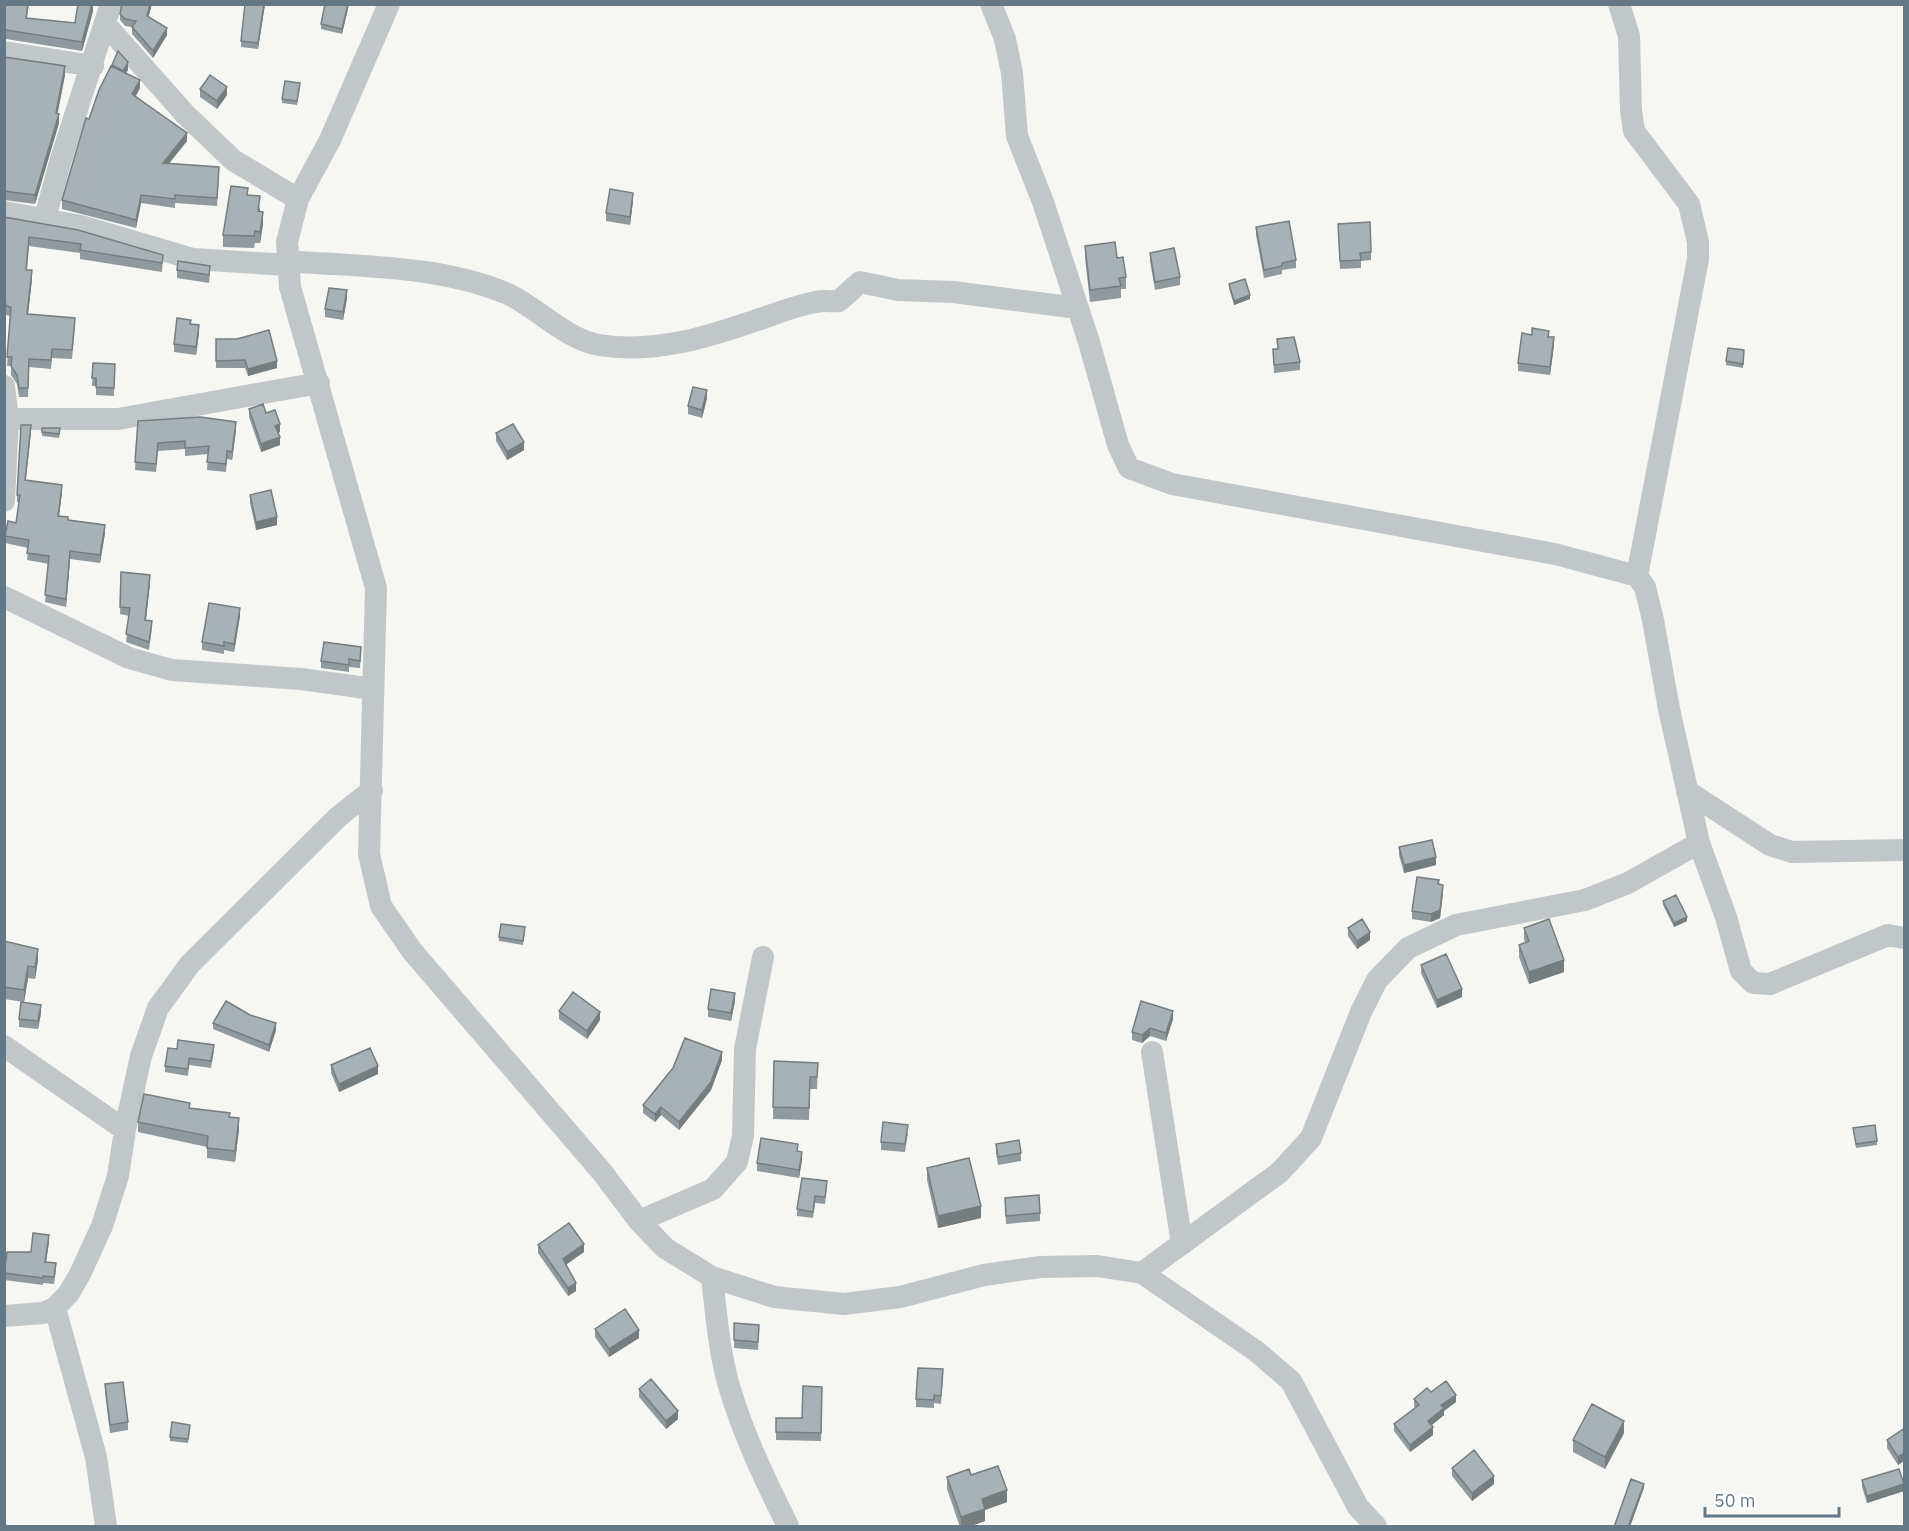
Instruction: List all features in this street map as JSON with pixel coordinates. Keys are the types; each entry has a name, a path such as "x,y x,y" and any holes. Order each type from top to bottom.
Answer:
{"street":[{"path":"389,4 330,140 298,199 287,242 290,287 376,588 369,854 381,906 412,951 602,1172 639,1221 665,1248 712,1277 774,1297 844,1304 900,1297 984,1275 1040,1267 1097,1266 1142,1273 1256,1351 1291,1381 1358,1507 1376,1527"},
{"path":"991,4 1005,39 1012,72 1012,105 1017,136 1078,308 1118,445 1129,468 1172,484 1555,554 1637,576 1645,587 1653,620 1686,791 1699,843 1726,917 1741,971 1753,983 1770,984 1888,935 1905,938"},
{"path":"1619,4 1629,36 1631,110 1634,131 1689,204 1698,242 1698,259 1637,576"},
{"path":"109,15 185,114 233,160 298,199"},
{"path":"45,218 61,159 109,15"},
{"path":"4,52 93,66"},
{"path":"4,212 45,218 193,259 391,269 462,278 510,295 550,322 597,345 638,348 681,343 714,335 816,302 839,301 860,282 898,290 953,291 1078,308"},
{"path":"8,419 118,420 319,383"},
{"path":"4,386 8,419 4,501"},
{"path":"4,597 129,658 172,670 301,679 373,689"},
{"path":"4,1316 43,1313 55,1308 69,1293 102,1226 118,1176 141,1056 158,1008 190,964 338,817 372,790"},
{"path":"1686,791 1770,845 1792,852 1905,850"},
{"path":"1142,1273 1280,1172 1311,1138 1377,980 1408,948 1456,925 1585,900 1628,883 1699,843"},
{"path":"639,1221 714,1189 736,1162 742,1136 745,1049 763,957"},
{"path":"4,1046 125,1130"},
{"path":"1152,1052 1182,1244"},
{"path":"712,1277 718,1331 729,1386 788,1527"},
{"path":"55,1308 96,1457 106,1527"}],"building":[{"path":"4,4 28,4 26,18 75,23 78,4 92,4 82,42 4,30"},
{"path":"122,4 150,4 147,16 167,28 153,51 132,27 136,21 125,19 120,14"},
{"path":"245,4 264,4 258,43 241,41"},
{"path":"325,4 348,4 342,29 321,24"},
{"path":"118,51 128,62 123,71 112,65"},
{"path":"4,57 65,66 56,113 59,114 35,195 4,191"},
{"path":"111,66 140,80 132,94 187,133 163,163 219,167 217,198 175,195 175,199 141,195 136,220 62,200 86,118 89,119 99,90"},
{"path":"210,75 227,87 217,101 200,89"},
{"path":"285,81 300,83 297,101 282,99"},
{"path":"231,186 248,188 247,195 260,196 258,211 263,212 260,232 255,231 254,236 223,235"},
{"path":"610,189 633,193 630,217 606,213"},
{"path":"4,217 78,230 163,255 162,263 80,250 81,244 29,237 26,270 32,270 27,314 75,318 72,350 52,349 51,360 29,359 28,388 19,388 17,375 11,366 12,357 7,357 11,307 4,304"},
{"path":"1289,221 1296,260 1264,270 1256,227"},
{"path":"1370,222 1371,252 1360,253 1361,260 1340,261 1338,224"},
{"path":"1115,242 1117,258 1123,257 1126,277 1119,278 1121,286 1090,290 1085,246"},
{"path":"1174,248 1180,277 1155,282 1150,253"},
{"path":"178,261 210,266 209,275 177,270"},
{"path":"1245,279 1250,295 1234,301 1229,284"},
{"path":"329,288 347,290 343,312 325,309"},
{"path":"177,318 191,320 190,324 199,325 196,347 174,344"},
{"path":"1532,328 1549,331 1548,337 1554,337 1550,367 1518,363 1522,333 1532,335"},
{"path":"269,330 277,361 248,369 245,360 216,361 216,339 237,339"},
{"path":"1294,337 1300,362 1274,365 1273,349 1278,349 1277,339"},
{"path":"1728,348 1744,350 1743,364 1726,361"},
{"path":"93,363 115,364 114,388 96,387 96,378 92,378"},
{"path":"693,387 707,390 702,410 688,406"},
{"path":"263,404 266,413 275,410 280,424 275,426 280,437 261,444 249,409"},
{"path":"200,417 236,422 232,452 227,451 226,464 207,462 209,446 185,448 185,441 158,443 156,464 135,462 138,421"},
{"path":"513,424 524,442 507,452 496,433"},
{"path":"21,425 31,425 25,480 62,485 58,516 68,517 68,520 105,525 100,555 70,551 66,599 45,595 49,556 27,553 29,540 5,536 8,521 16,523 20,495 17,495"},
{"path":"42,428 60,428 59,434 42,432"},
{"path":"271,490 277,517 256,522 250,495"},
{"path":"121,572 150,575 145,620 152,621 149,642 126,634 130,608 120,607"},
{"path":"209,603 240,608 234,644 224,642 224,646 202,642"},
{"path":"324,642 361,647 360,661 349,659 349,665 321,661"},
{"path":"1432,840 1436,857 1404,865 1399,847"},
{"path":"1417,877 1439,880 1438,884 1443,885 1440,910 1431,914 1412,911"},
{"path":"1676,895 1687,917 1674,923 1663,901"},
{"path":"1362,919 1370,932 1357,941 1348,928"},
{"path":"1549,919 1564,960 1529,972 1519,945 1529,941 1524,928"},
{"path":"501,924 525,927 523,941 499,937"},
{"path":"4,941 38,949 35,967 28,966 24,990 4,987"},
{"path":"1446,954 1462,989 1437,1000 1421,965"},
{"path":"711,989 735,993 731,1013 708,1009"},
{"path":"573,992 600,1012 587,1031 559,1011"},
{"path":"226,1001 250,1015 276,1023 269,1045 213,1023"},
{"path":"1141,1001 1173,1011 1166,1033 1150,1028 1142,1035 1132,1032"},
{"path":"21,1002 41,1005 38,1021 19,1019"},
{"path":"685,1038 722,1052 711,1082 679,1122 661,1107 655,1114 643,1105 673,1068"},
{"path":"178,1040 214,1045 211,1061 189,1058 188,1069 165,1066 168,1048 177,1049"},
{"path":"370,1048 378,1066 339,1084 331,1065"},
{"path":"774,1061 818,1063 817,1077 810,1077 809,1108 773,1107"},
{"path":"144,1094 190,1103 189,1108 230,1113 229,1117 239,1118 235,1151 207,1148 208,1136 138,1122"},
{"path":"883,1122 908,1125 905,1144 881,1142"},
{"path":"1875,1125 1877,1141 1856,1144 1853,1128"},
{"path":"761,1138 798,1144 797,1151 802,1152 799,1170 757,1163"},
{"path":"1019,1140 1021,1153 998,1157 996,1144"},
{"path":"969,1158 981,1206 938,1216 927,1168"},
{"path":"802,1178 827,1181 825,1197 815,1196 813,1212 797,1209"},
{"path":"1039,1195 1040,1213 1006,1216 1005,1198"},
{"path":"569,1223 584,1244 563,1259 576,1283 568,1288 538,1245"},
{"path":"33,1233 49,1235 45,1262 56,1263 54,1277 43,1276 43,1278 4,1273 7,1252 31,1252"},
{"path":"625,1309 639,1330 609,1349 595,1329"},
{"path":"734,1323 759,1325 758,1342 734,1340"},
{"path":"918,1368 943,1369 941,1396 934,1395 934,1400 916,1399"},
{"path":"651,1379 678,1411 666,1421 639,1389"},
{"path":"1446,1381 1456,1395 1441,1405 1444,1408 1428,1421 1433,1427 1410,1445 1394,1424 1419,1405 1414,1399 1427,1388 1431,1392"},
{"path":"123,1382 128,1422 110,1425 105,1384"},
{"path":"803,1386 822,1387 821,1433 776,1432 776,1418 802,1418"},
{"path":"1592,1404 1624,1421 1605,1457 1573,1440"},
{"path":"172,1422 190,1425 188,1439 170,1437"},
{"path":"1905,1428 1905,1452 1898,1457 1887,1440"},
{"path":"1474,1450 1494,1476 1472,1493 1452,1468"},
{"path":"998,1466 1007,1490 982,1499 985,1509 961,1517 947,1477 969,1469 971,1475"},
{"path":"1899,1469 1904,1484 1867,1496 1862,1480"},
{"path":"1631,1479 1644,1484 1628,1527 1614,1527"}]}
